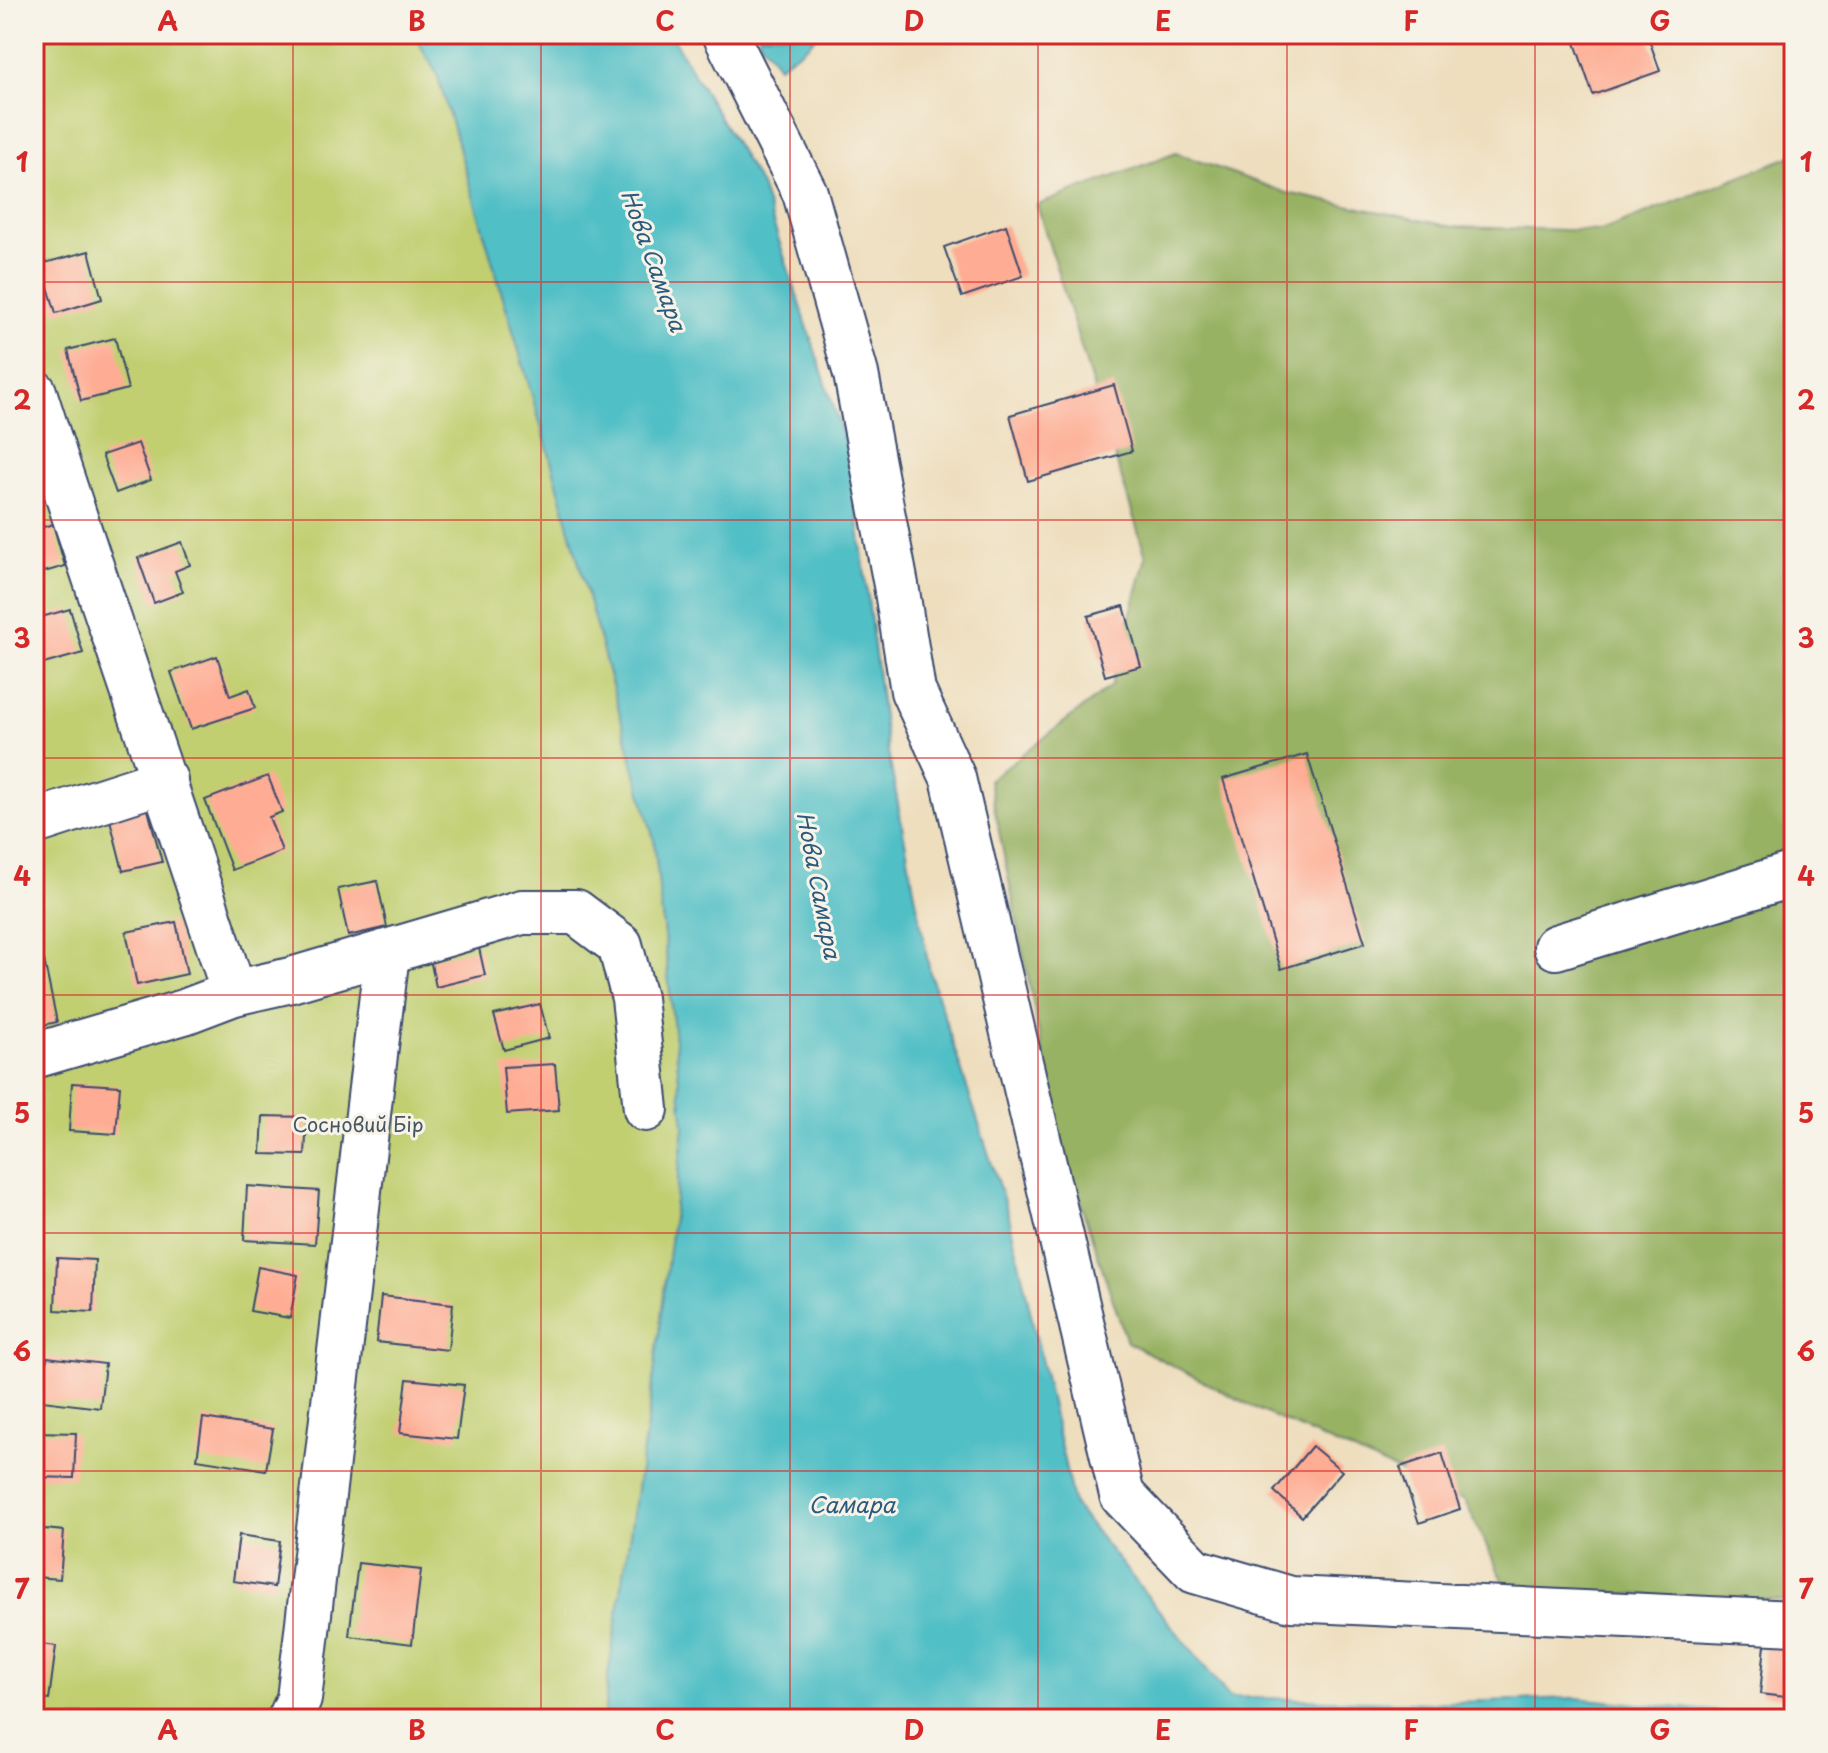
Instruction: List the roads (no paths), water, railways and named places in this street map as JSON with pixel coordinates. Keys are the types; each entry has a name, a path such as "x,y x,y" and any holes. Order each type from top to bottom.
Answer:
{"street":[{"path":"725,34 805,193 856,374 913,691 953,778 1122,1495 1195,1571 1291,1599 1794,1623"},
{"path":"34,392 234,993"},
{"path":"38,821 165,780"},
{"path":"1556,947 1794,874"},
{"path":"34,1056 184,1012 234,993 291,980 522,912 576,912 620,945 634,998 646,1109"},
{"path":"290,1719 299,1699 387,953"}],"water":[{"name":"Самара","path":"414,34 670,34 761,186 850,457 886,741 930,973 1009,1217 1074,1505 1229,1697 1426,1703 1576,1698 1794,1719 604,1719 651,1399 684,1127 654,840 548,449 437,74"},
{"path":"759,34 818,34 779,66 760,41"}],"water label":[{"name":"Нова Самара","path":"655,260"},
{"name":"Нова Самара","path":"820,885"}],"park label":[{"name":"Сосновий Бір","path":"358,1124"}]}
